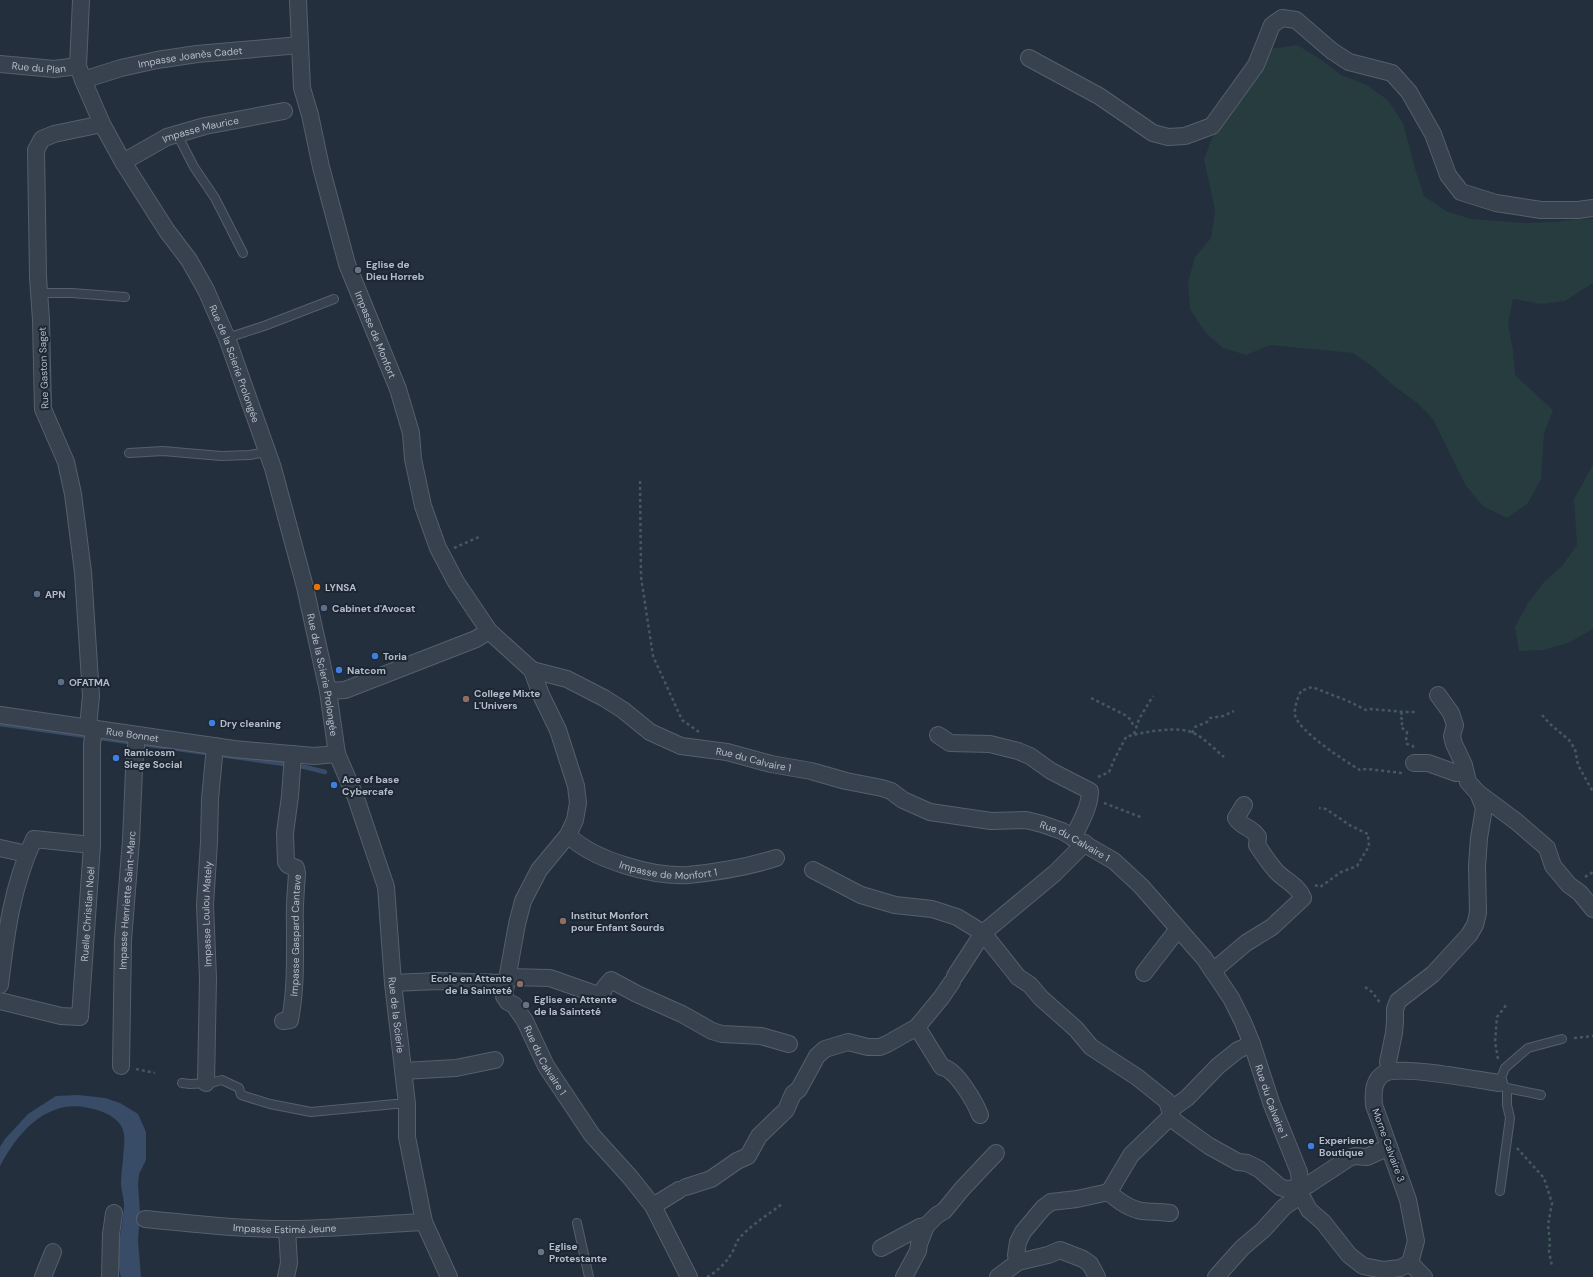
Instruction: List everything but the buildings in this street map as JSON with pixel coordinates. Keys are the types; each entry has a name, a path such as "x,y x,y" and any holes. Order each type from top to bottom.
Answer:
{"street":[{"name":"Rue de la Scierie Prolongée","path":"81,0 80,73 102,124 122,162 167,231 188,260 206,290 227,338 273,468 304,587 328,691 336,754"},
{"name":"Impasse de Monfort","path":"298,0 303,96 310,115 321,167 332,208 336,217 347,264 405,409 411,433 413,459 427,520 438,548 456,582 489,631"},
{"path":"1029,58 1099,96 1153,133 1168,137 1185,136 1212,126 1256,65 1272,25 1282,18 1296,20 1332,51 1349,62 1392,73 1410,92 1433,134 1448,175 1461,192 1496,203 1541,210 1578,210 1593,208"},
{"name":"Impasse Joanès Cadet","path":"80,73 121,68 157,60 197,54 300,45"},
{"name":"Rue du Plan","path":"0,64 80,73"},
{"name":"Impasse Maurice","path":"122,162 167,137 205,126 284,111"},
{"name":"Rue Gaston Saget","path":"92,734 83,572 73,494 66,462 43,409 36,150 42,139 54,134 102,124"},
{"name":"Rue du Calvaire 1","path":"489,631 532,670 541,694 558,730 576,786 578,803 575,820 568,835 540,870 523,901 517,924 504,996 508,1002 514,1005 525,1020 546,1066 592,1135 630,1177 653,1206 689,1277"},
{"path":"328,691 345,690 476,640 489,631"},
{"name":"Rue du Calvaire 1","path":"532,670 567,679 604,698 623,710 650,732 681,746 727,752 771,764 812,771 846,781 882,788 891,791 903,800 930,812 991,821 1026,820 1062,831 1114,861 1141,886 1199,953 1231,998 1252,1044 1272,1105 1299,1172 1301,1192 1309,1210 1323,1222 1349,1255 1363,1266 1384,1270 1400,1268 1410,1263"},
{"path":"1438,695 1451,713 1455,725 1452,736 1454,744 1464,765 1468,782 1478,793 1518,822 1547,848 1553,866 1569,885 1580,893 1593,909"},
{"name":"Rue Bonnet","path":"0,715 136,742 214,752 255,752 292,762 314,756 336,754"},
{"name":"Ruelle Christian Noël","path":"0,1001 61,1016 80,1017 92,845 92,734"},
{"path":"653,1206 682,1188 711,1179 737,1161 748,1156 760,1136 786,1110 793,1094 799,1089 817,1056 825,1049 848,1042 858,1043 868,1047 880,1047 917,1027 941,998 983,933 1056,873 1079,840 1088,793 1051,771 1030,756 1018,751 990,744 950,743 938,735"},
{"name":"Impasse Henriette Saint-Marc","path":"121,1066 123,940 131,840 131,805 136,742"},
{"name":"Impasse Loulou Mately","path":"206,1083 208,978 205,905 210,799 214,752"},
{"name":"Rue de la Scierie","path":"336,754 356,798 386,887 393,983 407,1104 407,1137 424,1222 449,1277"},
{"name":"Impasse Gaspard Cantave","path":"283,1021 290,1020 293,1005 296,969 295,924 297,873 296,868 288,865 286,862 286,833 292,762"},
{"path":"1414,763 1428,764 1456,773 1465,772"},
{"path":"1478,793 1484,808 1479,838 1477,866 1478,913 1475,925 1469,935 1433,974 1398,1001 1395,1010 1395,1027 1388,1062 1390,1071 1446,1074 1503,1085"},
{"path":"1213,971 1246,943 1272,927 1303,898 1300,891 1269,862 1257,845 1258,837 1253,830 1239,823 1236,818 1244,805"},
{"name":"Impasse de Monfort 1","path":"568,835 577,844 593,853 620,864 655,872 687,875 733,869 776,858"},
{"path":"0,985 2,945 19,875 34,839 92,845"},
{"path":"0,848 27,854"},
{"path":"812,870 861,896 895,905 932,909 957,917 983,933 1018,977 1030,985 1041,998 1076,1029 1091,1047 1137,1077 1167,1101 1171,1115 1209,1146 1238,1162 1247,1164 1259,1170 1280,1187 1301,1192"},
{"path":"1144,973 1178,930"},
{"path":"393,983 550,978 601,996 605,987 611,980 637,994 722,1034 761,1036 788,1044"},
{"path":"917,1027 942,1067 947,1068 962,1084 976,1105 980,1115"},
{"path":"1018,1262 1016,1256 1018,1242 1023,1232 1043,1208 1051,1202 1076,1200 1109,1192 1131,1155 1167,1120 1218,1066 1238,1050 1252,1044"},
{"path":"403,1071 456,1068 495,1060"},
{"name":"Morne Calvaire 3","path":"1390,1071 1377,1079 1372,1092 1374,1105 1408,1200 1416,1241 1410,1263"},
{"path":"1216,1277 1242,1248 1263,1230 1284,1207 1314,1181 1349,1158 1355,1156 1367,1157 1389,1147"},
{"path":"904,1277 918,1251 926,1226 937,1215 944,1211 996,1152"},
{"path":"1109,1192 1112,1196 1132,1210 1150,1213 1170,1213"},
{"path":"110,1277 111,1234 114,1213"},
{"name":"Impasse Estimé Jeune","path":"145,1219 233,1227 287,1229 373,1226 424,1222"},
{"path":"881,1248 920,1227 926,1226"},
{"path":"286,1277 289,1263 287,1229"},
{"path":"998,1277 1018,1262 1048,1255 1060,1250 1083,1259 1090,1264 1097,1277"},
{"path":"43,1277 53,1252"},
{"path":"1410,1263 1424,1277"}],"lane":[{"path":"177,134 194,167 214,198 243,253"},
{"path":"39,293 125,296"},
{"path":"227,338 264,326 334,299"},
{"path":"129,453 163,451 220,456 250,455 267,452"},
{"path":"1500,1191 1510,1118 1503,1085 1505,1068 1528,1048 1562,1039"},
{"path":"182,1083 206,1083 222,1080 239,1088 241,1094 270,1104 311,1112 407,1104"},
{"path":"1503,1085 1541,1094"},
{"path":"578,1223 589,1277"}],"path":[{"path":"640,481 641,577 653,656 682,720 701,734"},
{"path":"460,546 481,536"},
{"path":"1402,712 1400,717 1403,720 1401,727 1407,732 1406,741 1412,746 1415,768 1403,773 1367,769 1360,770 1328,749 1312,736 1300,724 1295,714 1297,701 1301,691 1312,687 1348,701 1366,710 1382,709 1402,712 1416,712"},
{"path":"1134,735 1139,719 1153,696"},
{"path":"1091,698 1125,715 1136,727"},
{"path":"1192,733 1195,727 1206,722 1210,718 1223,716 1234,711"},
{"path":"1542,715 1569,740 1575,749 1578,765 1587,780 1588,786 1593,792"},
{"path":"1143,818 1088,793 1096,778 1109,772 1126,737 1165,730 1188,731 1205,741 1224,757"},
{"path":"1301,894 1314,885 1320,887 1341,872 1357,866 1369,846 1368,834 1352,826 1326,809 1319,808"},
{"path":"1505,1068 1498,1059 1495,1033 1497,1017 1507,1004"},
{"path":"1562,1039 1593,1036"},
{"path":"121,1066 155,1073"},
{"path":"1506,1146 1518,1148 1544,1178 1552,1204 1548,1225 1550,1242 1549,1252 1552,1266"},
{"path":"707,1277 714,1273 728,1260 737,1241 748,1230 782,1204"}],"green space":[{"path":"1297,45 1319,58 1341,75 1365,84 1388,100 1403,123 1424,196 1446,211 1471,219 1524,223 1593,219 1593,283 1565,301 1541,304 1513,299 1508,324 1513,350 1515,375 1553,410 1544,433 1541,479 1528,503 1507,518 1483,506 1466,486 1433,419 1416,402 1394,386 1373,367 1353,353 1270,345 1246,355 1223,348 1205,332 1190,309 1188,282 1195,257 1211,238 1215,210 1204,159 1213,136 1229,116 1253,69 1271,49"},
{"path":"1593,465 1593,629 1570,642 1544,650 1519,651 1515,627 1528,603 1544,582 1562,566 1577,545 1574,499"}],"water":[{"path":"78,1095 105,1098 120,1103 138,1114 146,1132 146,1160 139,1174 138,1185 140,1212 138,1241 141,1277 121,1277 119,1268 118,1259 124,1205 121,1175 124,1138 123,1130 114,1118 98,1110 89,1108 72,1106 54,1110 35,1121 26,1129 0,1166 0,1147 5,1139 28,1114 56,1096"}],"waterway":[{"path":"0,724 305,767 325,772"}],"place":[{"name":"Eglise de Dieu Horreb","path":"358,270"},
{"name":"LYNSA","path":"317,587"},
{"name":"APN","path":"37,594"},
{"name":"Cabinet d'Avocat","path":"324,608"},
{"name":"Toria","path":"375,656"},
{"name":"Natcom","path":"339,670"},
{"name":"OFATMA","path":"61,682"},
{"name":"College Mixte L'Univers","path":"466,699"},
{"name":"Dry cleaning","path":"212,723"},
{"name":"Ramicosm Siege Social","path":"116,758"},
{"name":"Ace of base Cybercafe","path":"334,785"},
{"name":"Institut Monfort pour Enfant Sourds","path":"563,921"},
{"name":"Ecole en Attente de la Sainteté","path":"520,984"},
{"name":"Eglise en Attente de la Sainteté","path":"526,1005"},
{"name":"Experience Boutique","path":"1311,1146"},
{"name":"Eglise Protestante","path":"541,1252"}]}
